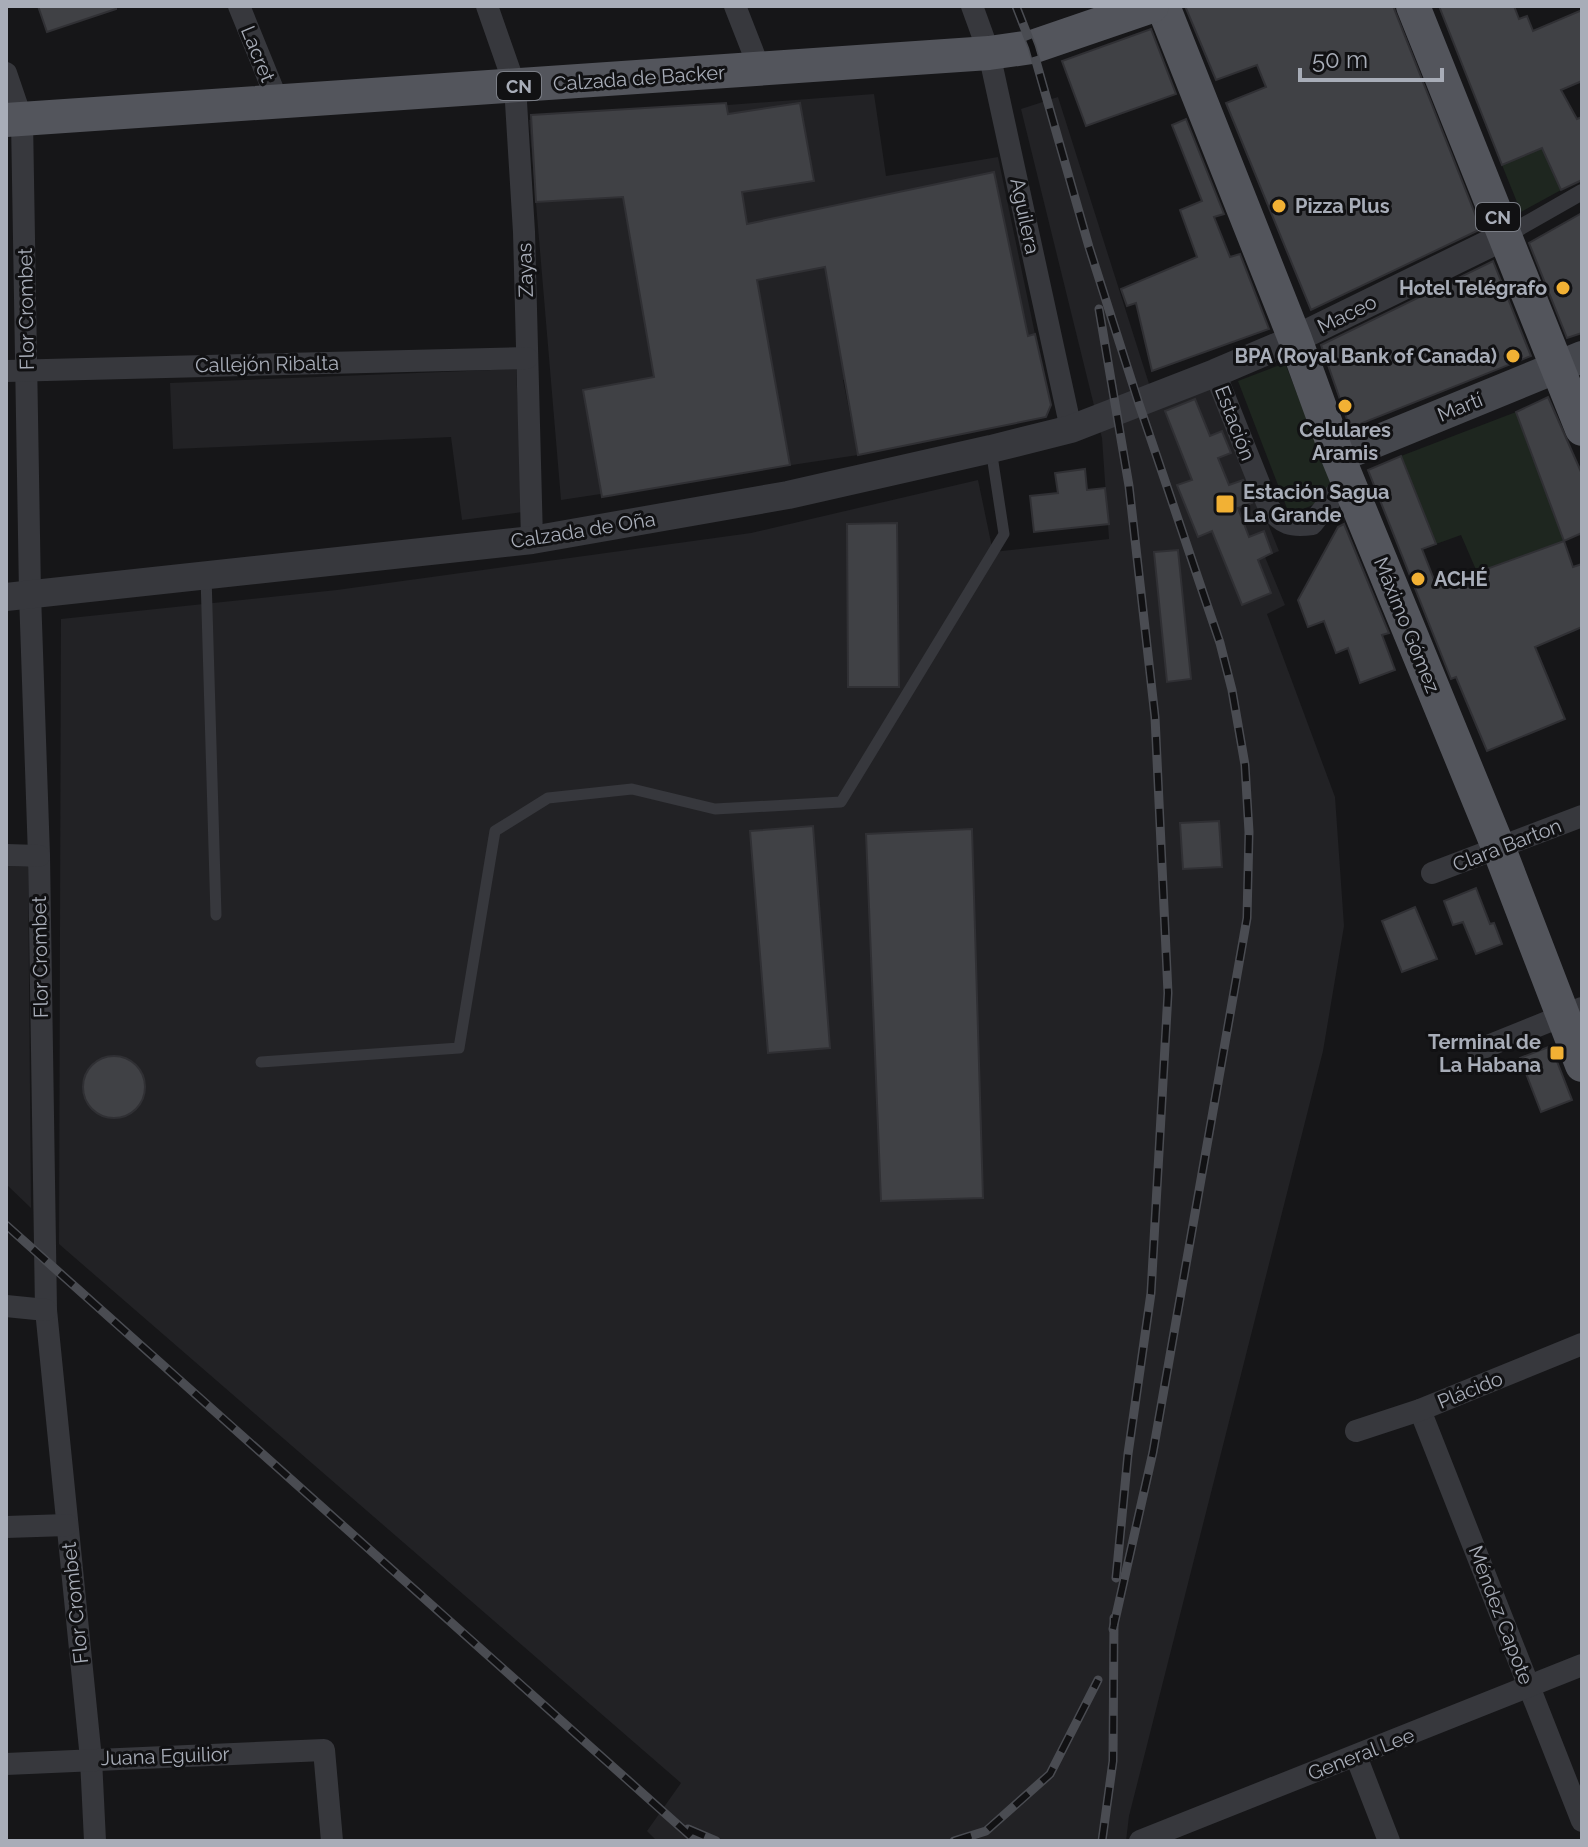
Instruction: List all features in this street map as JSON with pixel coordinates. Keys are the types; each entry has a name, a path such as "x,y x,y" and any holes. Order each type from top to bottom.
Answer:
{"main road":[{"name":"Calzada de Backer","path":"14,120 989,53 1032,47 1152,6"},
{"name":"Máximo Gómez","path":"1163,6 1295,339 1348,482 1499,849 1573,1012 1582,1065"},
{"name":"CN","path":"1413,6 1505,236 1570,362 1582,429"},
{"name":"Martí","path":"1348,482 1370,444 1570,362"}],"street":[{"name":"Lacret","path":"239,6 278,102"},
{"name":"Zayas","path":"487,6 515,86 532,540"},
{"path":"735,6 760,70"},
{"name":"Aguilera","path":"972,6 989,53 1071,429"},
{"name":"Flor Crombet","path":"6,73 14,120 18,596 39,856 46,1310 91,1759 95,1841"},
{"name":"Maceo","path":"1147,400 1295,339 1505,236 1582,192"},
{"name":"Callejón Ribalta","path":"17,371 527,358"},
{"name":"Estación","path":"1215,373 1269,508 1280,522 1296,526 1312,524 1348,482"},
{"name":"Calzada de Oña","path":"18,596 532,540 788,495 991,449 1071,429 1147,400"},
{"name":"Clara Barton","path":"1432,873 1582,816"},
{"path":"6,855 39,856"},
{"path":"1478,1050 1573,1012"},
{"path":"6,1306 46,1310"},
{"name":"Plácido","path":"1356,1431 1420,1410 1582,1344"},
{"name":"Méndez Capote","path":"1420,1410 1582,1821"},
{"path":"6,1527 67,1525"},
{"name":"General Lee","path":"1140,1841 1582,1665"},
{"name":"Juana Eguilior","path":"6,1764 324,1750 332,1841"},
{"path":"1356,1756 1389,1841"}],"lane":[{"path":"261,1062 459,1048 495,831 548,798 632,789 715,809 841,802 1004,534 991,449"},
{"path":"206,575 216,915"}],"shaded area":[{"path":"874,94 886,176 998,157 1035,334 843,380 858,455 561,500 529,120"},
{"path":"1058,97 1157,409 1213,388 1279,551 1265,557 1285,605 1267,614 1335,797 1344,926 1323,1051 1129,1816 1126,1841 657,1841 647,1831 681,1783 59,1244 61,619 337,590 751,533 978,480 993,552 1109,539 1102,438 1021,109"},
{"path":"1542,148 1561,190 1521,212 1502,165"},
{"path":"1285,363 1332,483 1314,504 1288,511 1238,381"},
{"path":"516,369 523,512 462,520 451,437 173,449 170,383"},
{"path":"1516,412 1564,541 1477,572 1461,535 1436,544 1401,456"},
{"path":"6,866 28,867 31,1208 6,1184"}],"building":[{"path":"38,6 116,6 116,9 47,32"},
{"path":"1185,6 1393,6 1481,229 1311,310 1226,103 1266,87 1257,65 1216,80"},
{"path":"1439,6 1514,6 1519,19 1527,16 1533,31 1582,10 1582,81 1561,90 1577,119 1582,117 1582,180 1561,190 1542,148 1502,165"},
{"path":"1151,29 1176,94 1086,126 1062,61"},
{"path":"726,103 728,114 800,103 814,181 742,192 747,224 994,172 1028,336 1035,334 1051,405 1046,417 858,455 825,267 757,280 790,465 602,497 583,390 654,377 623,197 536,202 531,115"},
{"path":"1186,119 1224,214 1214,217 1230,257 1240,254 1269,329 1152,371 1136,303 1127,306 1121,289 1197,257 1180,210 1202,201 1172,125"},
{"name":"Hotel Telégrafo","path":"1582,213 1582,333 1567,338 1529,243"},
{"path":"1493,261 1531,356 1350,428 1321,345"},
{"path":"1548,397 1582,474 1582,533 1564,541 1516,412"},
{"name":"Estación Sagua La Grande","path":"1195,399 1210,436 1222,431 1231,453 1218,458 1229,485 1243,480 1252,503 1238,508 1249,537 1264,531 1272,553 1258,560 1271,593 1242,605 1212,531 1198,537 1177,485 1192,480 1165,411"},
{"path":"1401,456 1436,544 1422,549 1437,587 1564,541 1573,567 1582,564 1582,627 1535,647 1565,719 1487,751 1456,677 1451,679 1368,470"},
{"path":"1085,469 1087,490 1105,488 1109,524 1034,532 1030,496 1058,493 1055,473"},
{"path":"897,523 899,687 848,687 847,524"},
{"path":"1344,524 1389,633 1382,635 1395,670 1360,683 1348,648 1336,653 1324,621 1308,627 1298,600 1338,527"},
{"path":"1178,550 1191,679 1167,682 1154,552"},
{"path":"1219,821 1222,867 1183,869 1180,823"},
{"path":"813,826 830,1048 768,1053 750,831"},
{"path":"972,829 983,1198 881,1201 866,834"},
{"path":"1476,888 1490,924 1494,923 1502,944 1476,954 1463,922 1453,925 1444,901"},
{"path":"1415,907 1437,959 1402,972 1382,921"},
{"path":"1551,1046 1572,1100 1541,1112 1520,1058"},
{"path":"114,1056 136,1065 145,1087 136,1109 114,1118 92,1109 83,1087 92,1065"}],"railway":[{"path":"1016,6 1032,47 1089,247 1139,404 1220,643 1245,765 1249,832 1247,918 1153,1452 1113,1629"},
{"path":"1099,309 1129,486 1155,717 1168,993 1151,1293 1128,1454 1116,1578"},
{"path":"6,1225 696,1841"},
{"path":"1102,1841 1113,1761 1114,1618"},
{"path":"954,1841 986,1831 1050,1774 1098,1680"},
{"path":"688,1829 716,1841"}],"place":[{"name":"Pizza Plus","path":"1279,206"},
{"name":"Hotel Telégrafo","path":"1563,288"},
{"name":"BPA (Royal Bank of Canada)","path":"1513,356"},
{"name":"Celulares Aramis","path":"1345,406"},
{"name":"Estación Sagua La Grande","path":"1225,504"},
{"name":"ACHÉ","path":"1418,579"},
{"name":"Terminal de La Habana","path":"1557,1053"}]}
